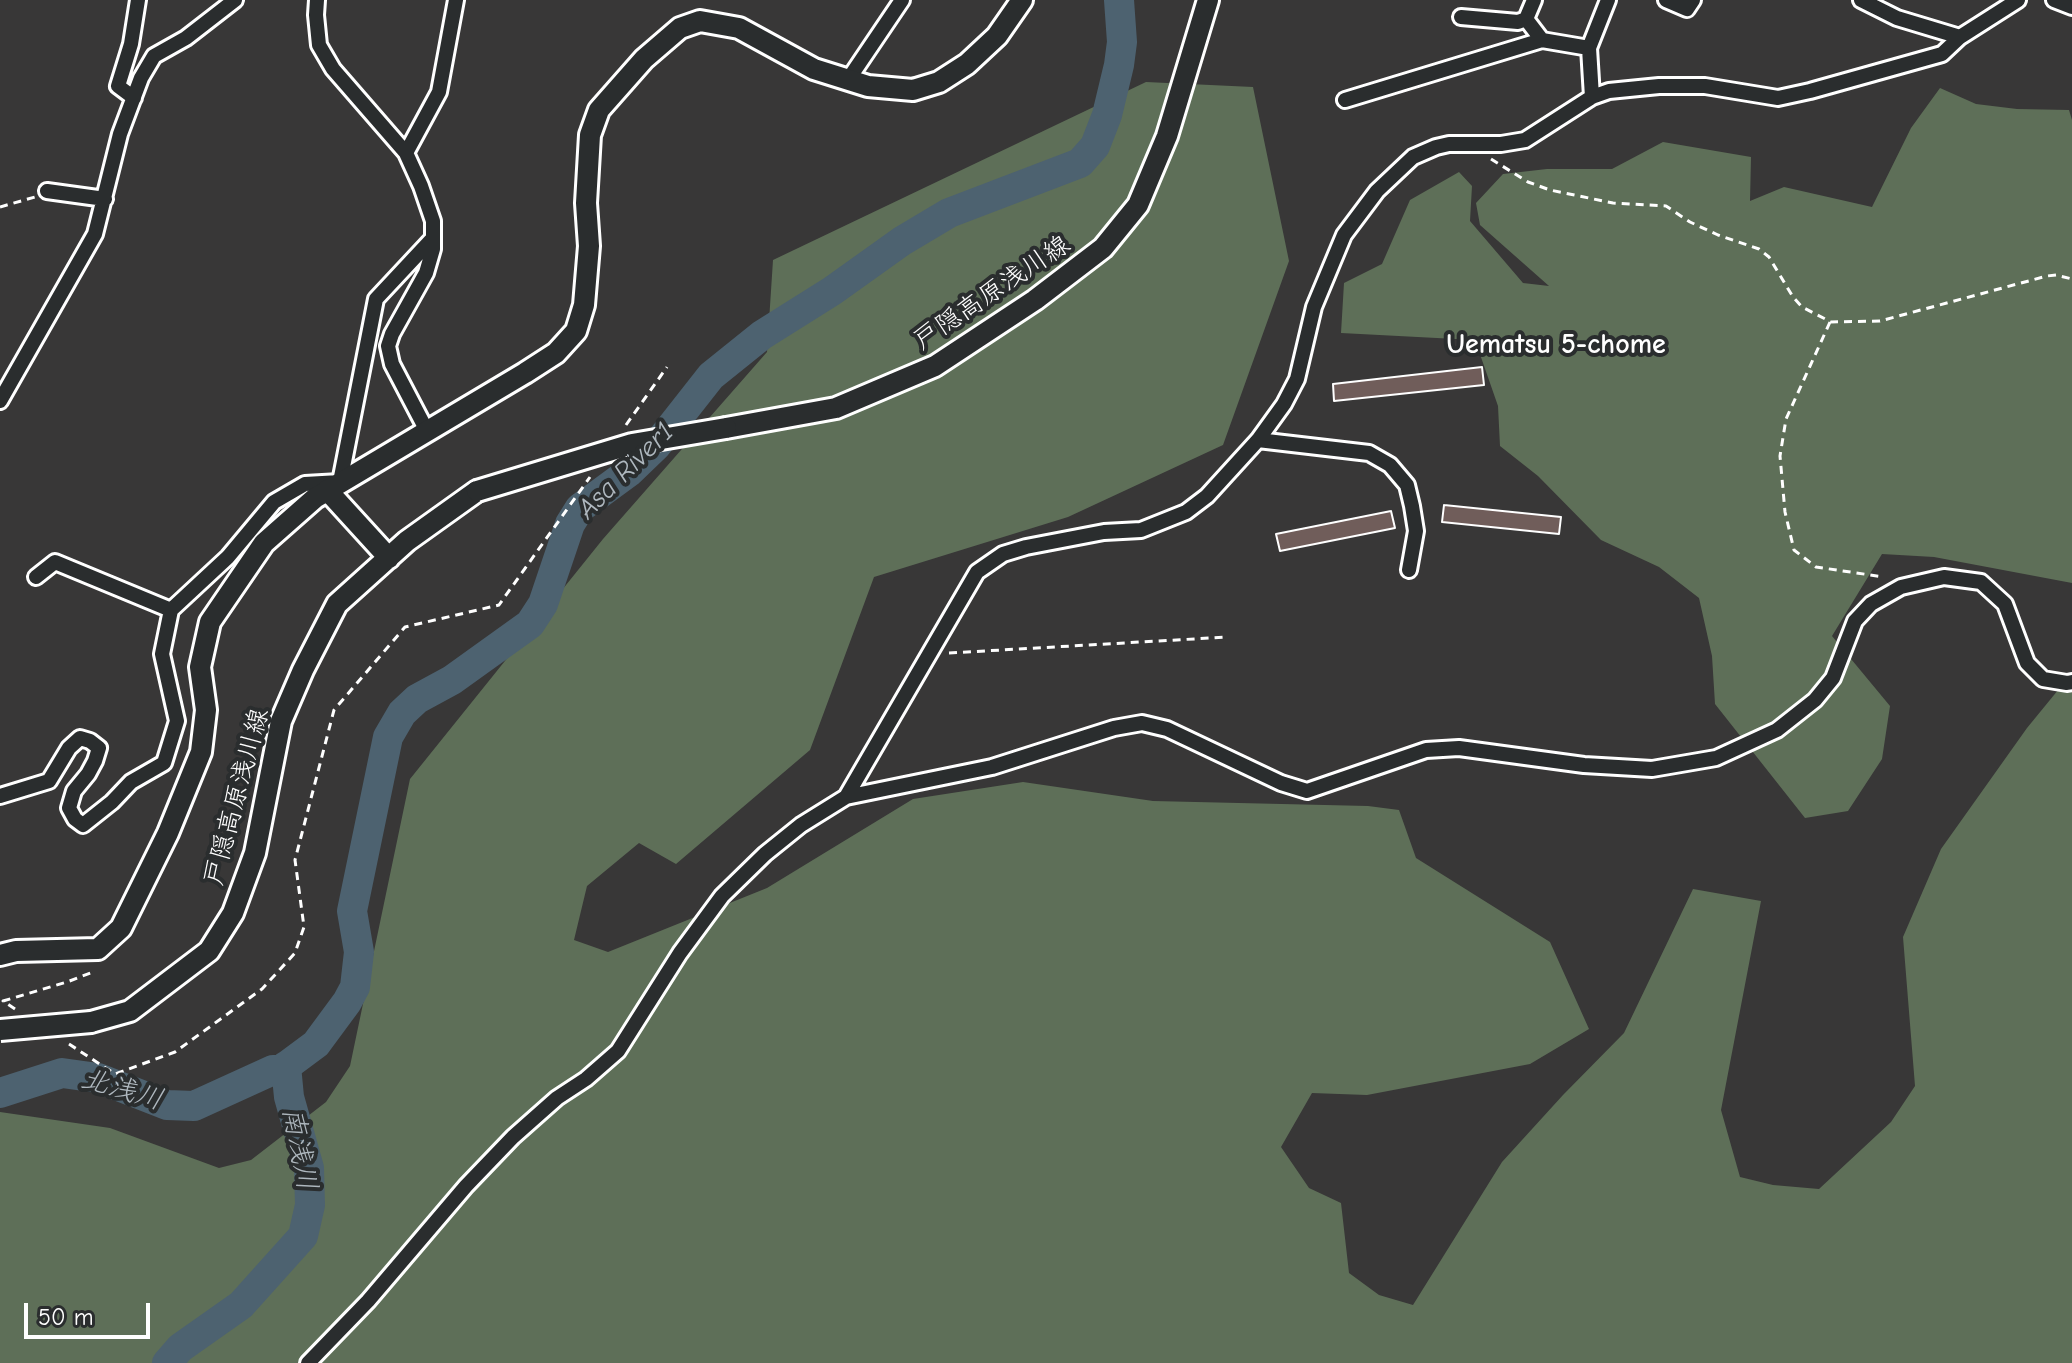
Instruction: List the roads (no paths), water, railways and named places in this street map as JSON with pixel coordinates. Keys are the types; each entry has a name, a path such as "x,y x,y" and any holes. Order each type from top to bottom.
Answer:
{"main road":[{"name":"戸隠高原浅川線","path":"0,955 16,951 98,949 121,928 168,833 201,752 206,710 200,667 210,622 264,543 334,486 536,366 556,353 576,331 584,305 589,246 586,203 590,135 599,110 644,59 680,28 700,21 739,28 814,69 868,86 913,90 939,82 967,64 997,36 1022,0"},
{"name":"戸隠高原浅川線","path":"0,1030 91,1022 130,1011 209,951 233,913 255,853 281,721 337,604 407,541 477,491 632,444 836,408 935,366 1035,300 1103,248 1138,205 1167,136 1208,0"},
{"path":"334,486 389,558"}],"street":[{"path":"134,98 118,86 131,44 138,0"},
{"path":"0,401 95,234 120,134 141,78 154,56 186,38 235,0"},
{"path":"317,0 319,45 333,69 406,153 433,221 433,249 426,273 388,346 392,364 427,431"},
{"path":"406,153 439,92 456,0"},
{"path":"848,80 902,0"},
{"path":"1461,17 1518,22 1526,19 1534,0"},
{"path":"1592,97 1589,48 1608,0"},
{"path":"1666,0 1687,9 1693,0"},
{"path":"1861,0 1897,18 1960,37"},
{"path":"846,797 977,572 1003,554 1026,547 1104,532 1141,530 1186,512 1207,496 1258,440 1284,404 1297,379 1314,307 1344,235 1377,191 1413,157 1436,147 1525,140 1592,97 1609,91 1705,86 1778,98 1917,63 1942,54 1960,37 2018,0"},
{"path":"2054,0 2072,7"},
{"path":"1526,19 1542,40"},
{"path":"1345,100 1542,40 1589,48"},
{"path":"47,191 105,199"},
{"path":"0,796 49,781 69,748 80,738 90,741 99,748 95,761 74,791 69,808 83,825 131,782 164,763 177,721 162,654 171,610 228,557 274,502 305,484 334,486 376,299 433,238"},
{"path":"1258,440 1369,453 1390,465 1407,485 1412,506 1416,531 1409,570"},
{"path":"36,577 55,562 171,610"},
{"path":"308,1363 368,1301 466,1186 513,1137 618,1051 680,953 722,896 765,854 801,825 846,797 992,767 1114,728 1142,723 1167,729 1281,783 1307,791 1426,750 1459,748 1584,765 1652,769 1716,758 1777,730 1815,700 1833,678 1855,621 1871,604 1901,587 1944,577 1981,582 2005,604 2027,663 2043,679 2072,682"}],"waterway":[{"name":"Asa River1","path":"0,1093 62,1073 98,1078 167,1105 194,1106 273,1070 281,1070 316,1044 355,987 359,952 352,911 388,737 402,713 417,699 452,680 530,624 543,604 570,524 580,508 629,472 656,446 711,376 762,335 949,213 1080,163 1095,146 1107,115 1119,65 1122,42 1119,0"},
{"name":"南浅川","path":"167,1363 180,1348 241,1305 303,1236 310,1205 309,1168 289,1097 286,1066"}],"district":[{"name":"Uematsu 5-chome","path":"1556,345"}],"water label":[{"name":"北浅川","path":"122,1090"}]}
